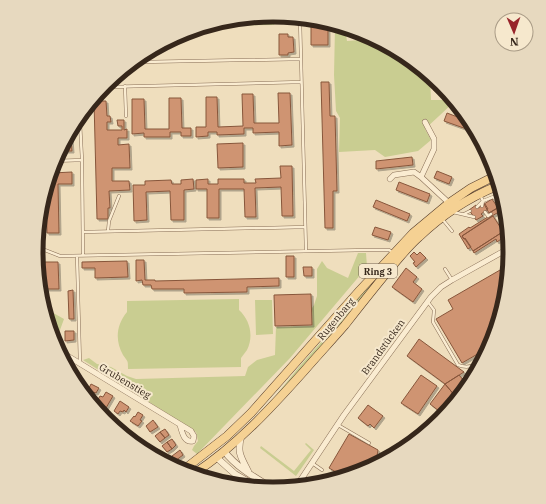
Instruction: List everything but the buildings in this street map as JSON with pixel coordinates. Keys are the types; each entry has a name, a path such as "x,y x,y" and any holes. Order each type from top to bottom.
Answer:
{"main road":[{"name":"Rugenbarg","path":"189,466 227,436 251,413 413,233 449,207 471,188 491,178"},
{"name":"Rugenbarg","path":"199,470 258,421 344,326 387,272 418,237 441,218 449,207 494,187"},
{"path":"207,452 219,453 227,436"}],"street":[{"path":"421,177 434,149 434,139 424,122"},
{"path":"390,179 394,175 414,172 421,177 449,207"},
{"name":"Brandstücken","path":"300,480 338,424 428,301 441,287 503,252"},
{"name":"Grubenstieg","path":"69,357 180,425"},
{"path":"241,436 239,451 249,473"},
{"path":"219,453 263,482"},
{"path":"219,453 235,474 246,480"}],"lane":[{"path":"300,24 306,251"},
{"path":"144,62 301,59"},
{"path":"113,87 302,82"},
{"path":"125,86 126,116"},
{"path":"80,127 83,256"},
{"path":"62,161 82,160"},
{"path":"480,193 483,201 482,206"},
{"path":"108,231 109,221 119,196"},
{"path":"477,207 483,201 493,197 497,201"},
{"path":"449,207 463,215 471,215"},
{"path":"485,212 488,216 491,214"},
{"path":"441,218 452,231"},
{"path":"83,232 305,226"},
{"path":"43,249 60,256 389,250 394,253"},
{"path":"77,256 80,364"},
{"path":"445,269 452,280"},
{"path":"428,301 434,310 433,322 458,365 472,367"},
{"path":"338,424 369,444"},
{"path":"312,463 322,470"}],"green space":[{"path":"258,22 276,22 274,25 229,26"},
{"path":"335,31 346,34 347,41 361,40 375,46 401,61 430,84 431,100 446,100 450,106 425,129 431,140 418,151 385,157 375,150 339,152 340,118 336,111 334,75"},
{"path":"358,253 366,253 367,267 290,358 197,454 192,450 198,441 196,432 83,360 89,358 97,364 111,367 136,379 245,376 248,367 257,360 275,355 276,327 312,326 312,308 317,296 317,269 322,261 327,268 348,278"},
{"path":"390,263 322,347 269,404 362,292"},
{"path":"239,299 239,310 246,318 250,328 249,345 241,358 241,367 128,369 127,361 120,350 118,339 121,322 127,312 127,301"},
{"path":"255,300 272,300 273,334 256,335"},
{"path":"51,312 64,319 58,333"},
{"path":"306,443 314,450 296,476 260,448 261,446 294,471 311,450 305,444"}]}
